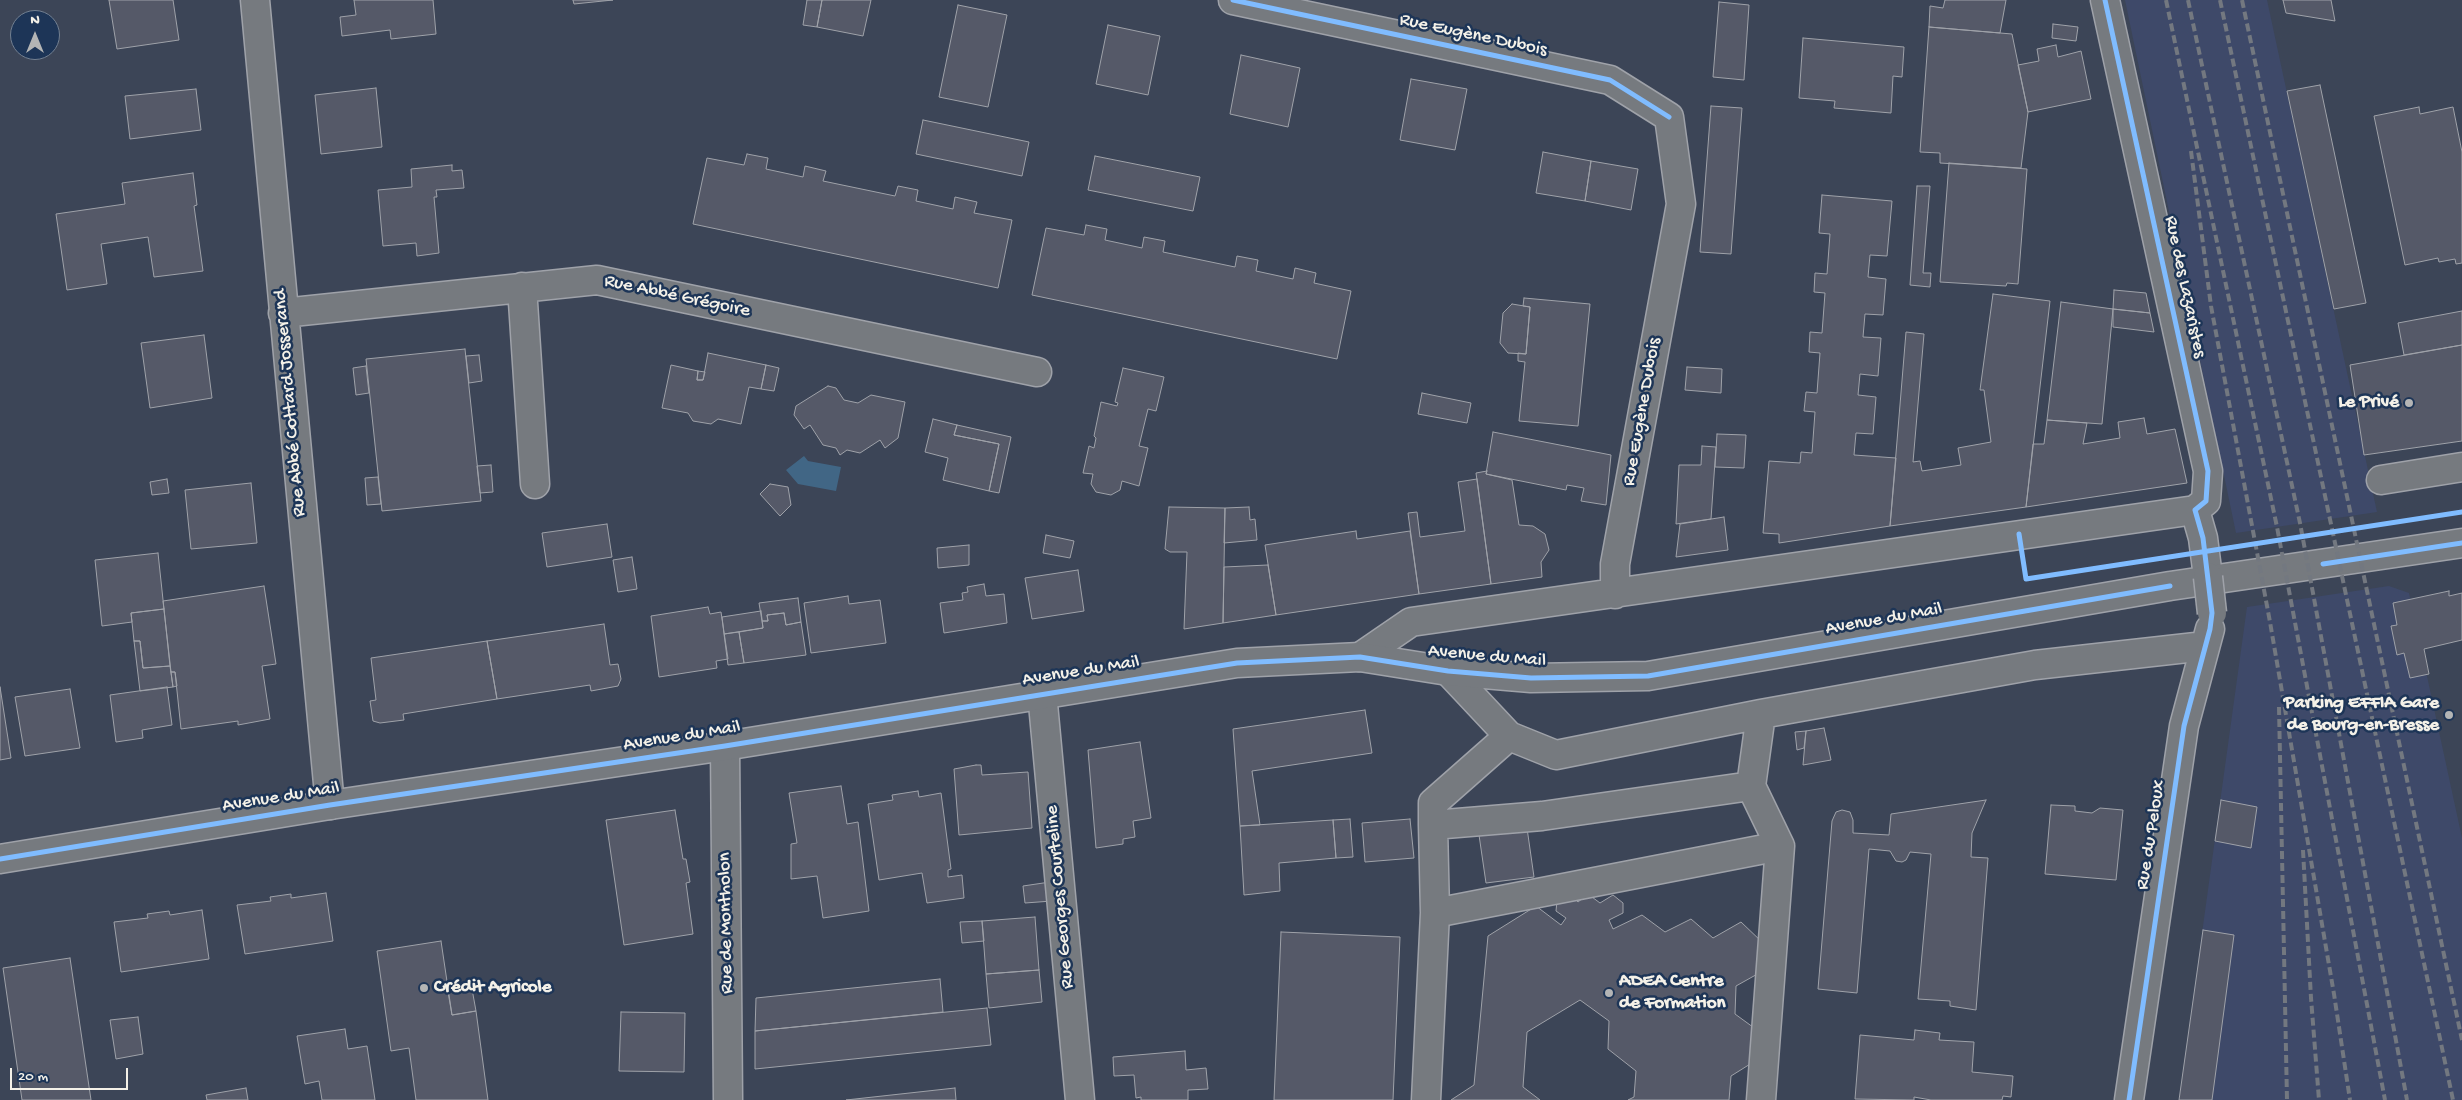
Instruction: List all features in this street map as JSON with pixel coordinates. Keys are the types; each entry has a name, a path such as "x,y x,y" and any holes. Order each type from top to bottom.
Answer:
{"street":[{"name":"Rue Abbé Cottard Josserand","path":"255,0 330,805"},
{"name":"Rue Eugène Dubois","path":"1233,0 1610,80 1669,117 1681,204 1615,564 1615,594"},
{"name":"Rue des Lazaristes","path":"2105,0 2208,470 2206,501 2195,510"},
{"name":"Rue Abbé Grégoire","path":"283,313 597,280 1037,372"},
{"path":"522,287 535,484"},
{"path":"2381,480 2462,467"},
{"name":"Rue du Peloux","path":"2130,1100 2184,726 2212,613 2203,538 2195,510"},
{"name":"Avenue du Mail","path":"1360,657 1411,622 2195,510"},
{"name":"Avenue du Mail","path":"0,859 330,805 725,746 1042,693 1237,663 1360,657 1448,671 1531,678 1648,676 2170,586 2462,543"},
{"path":"1448,671 1509,736 1556,755 1761,714 2035,665 2205,646"},
{"name":"Rue Georges Courteline","path":"1042,693 1080,1100"},
{"path":"1761,714 1751,786 1780,846 1761,1100"},
{"path":"1426,1100 1435,913 1433,803 1509,736"},
{"name":"Rue de Montholon","path":"725,746 728,1100"},
{"path":"1433,826 1542,816 1751,786"},
{"path":"1435,913 1780,846"}],"shaded area":[{"path":"2125,0 2267,0 2377,512 2236,533"},
{"path":"804,456 808,461 841,467 836,491 798,484 786,470"},
{"path":"2389,586 2409,593 2462,838 2462,1100 2179,1100 2247,607"}],"building":[{"path":"109,0 173,0 179,40 117,49"},
{"path":"354,0 433,0 436,34 391,39 390,30 342,36 340,17 356,15"},
{"path":"573,0 613,0 574,4"},
{"path":"807,0 822,0 817,27 803,25"},
{"path":"822,0 871,0 863,36 817,27"},
{"path":"1945,0 2006,0 2000,33 1929,27 1930,6 1943,8"},
{"path":"2283,0 2331,0 2335,21 2286,13"},
{"path":"1719,2 1749,5 1744,80 1713,77"},
{"path":"958,5 1007,15 988,107 939,97"},
{"path":"2053,24 2078,27 2076,41 2052,38"},
{"path":"1108,25 1160,36 1148,95 1096,84"},
{"path":"1929,27 2012,34 2028,112 2021,168 1940,163 1940,153 1920,152"},
{"path":"1803,38 1904,47 1902,77 1893,76 1891,113 1834,108 1835,101 1799,98"},
{"path":"2056,45 2058,57 2081,51 2091,99 2028,112 2018,65 2039,61 2037,49"},
{"path":"1241,55 1300,68 1288,127 1230,114"},
{"path":"1411,79 1467,89 1455,150 1400,140"},
{"path":"2320,85 2366,303 2334,309 2287,91"},
{"path":"376,88 382,147 321,154 315,95"},
{"path":"196,89 201,130 130,139 125,96"},
{"path":"1711,106 1742,108 1731,254 1700,252"},
{"path":"2419,107 2420,114 2453,107 2462,152 2462,263 2456,264 2455,259 2439,262 2438,258 2405,265 2374,116"},
{"path":"923,120 1029,142 1022,176 916,154"},
{"path":"1543,152 1591,161 1585,201 1536,193"},
{"path":"747,154 768,158 766,169 803,177 805,166 826,171 823,181 895,196 898,186 918,190 916,201 953,209 955,197 977,202 974,213 1012,220 998,288 693,224 707,158 744,165"},
{"path":"1095,156 1200,177 1193,211 1088,190"},
{"path":"1591,161 1638,169 1631,210 1585,201"},
{"path":"1949,163 2027,169 2018,284 2007,283 2006,286 1940,282"},
{"path":"452,165 452,171 462,170 464,188 436,190 437,197 434,197 439,253 417,256 416,243 383,246 378,190 412,187 411,169"},
{"path":"193,173 197,205 194,206 203,271 154,277 148,237 101,244 107,284 67,290 56,214 125,204 122,183"},
{"path":"1917,186 1930,186 1923,273 1931,273 1930,287 1910,285"},
{"path":"1822,195 1892,201 1887,256 1870,255 1868,277 1886,279 1883,315 1865,314 1863,337 1881,338 1878,376 1860,374 1858,395 1876,397 1873,434 1856,433 1854,455 1896,458 1890,526 1779,543 1779,534 1763,533 1769,461 1800,463 1801,452 1812,453 1815,412 1804,411 1806,392 1817,393 1820,353 1809,352 1810,332 1822,333 1825,293 1814,292 1815,273 1827,274 1830,234 1819,233"},
{"path":"1086,225 1107,229 1105,240 1142,248 1144,237 1165,241 1163,252 1235,267 1237,256 1258,260 1256,271 1293,279 1295,268 1316,273 1314,283 1351,291 1337,359 1032,295 1046,228 1084,235"},
{"path":"2114,290 2146,293 2150,313 2113,309"},
{"path":"1993,294 2050,301 2026,507 1890,526 1906,332 1924,334 1913,462 1920,461 1922,471 1961,465 1958,448 1991,442 1984,390 1980,390"},
{"path":"1524,298 1590,304 1578,426 1519,421 1525,362 1518,361 1518,353 1526,354 1530,307 1523,306"},
{"path":"2061,302 2113,309 2102,424 2047,420"},
{"path":"1512,304 1530,307 1526,354 1508,353 1500,343 1503,313"},
{"path":"2113,309 2150,313 2154,332 2113,327"},
{"path":"2462,311 2462,345 2404,355 2398,323"},
{"path":"204,335 212,398 150,408 141,343"},
{"name":"Le Privé","path":"2462,345 2462,441 2364,455 2350,365"},
{"path":"465,349 481,501 382,511 366,359"},
{"path":"708,353 766,365 761,389 749,387 741,424 718,419 711,424 693,421 688,413 662,408 671,365 698,371 697,380 703,380"},
{"path":"479,355 482,381 469,383 466,356"},
{"path":"766,365 779,368 774,391 761,389"},
{"path":"366,366 369,393 356,395 353,368"},
{"path":"1687,367 1722,369 1721,393 1685,390"},
{"path":"1123,368 1164,377 1156,411 1148,409 1139,446 1148,448 1139,486 1122,481 1120,490 1111,495 1096,492 1091,484 1093,474 1083,473 1089,446 1094,448 1096,438 1094,436 1101,402 1117,406 1118,403 1115,402"},
{"path":"698,371 705,372 703,380 697,380"},
{"path":"828,386 836,388 844,400 858,403 871,395 905,402 898,438 885,448 880,440 860,453 847,450 840,455 836,448 823,445 810,425 804,429 794,415 796,406"},
{"path":"1422,393 1471,403 1467,423 1418,414"},
{"path":"2144,418 2147,434 2175,429 2187,483 2026,507 2033,444 2044,444 2047,420 2087,423 2083,444 2120,438 2118,422"},
{"path":"933,419 957,425 954,435 999,444 989,491 943,480 948,458 925,452"},
{"path":"957,425 1011,437 999,493 989,491 999,444 954,435"},
{"path":"1493,432 1611,455 1606,505 1581,501 1584,488 1567,485 1566,490 1486,474"},
{"path":"1717,434 1746,435 1744,468 1715,467"},
{"path":"1702,446 1716,447 1711,519 1676,524 1679,465 1701,465"},
{"path":"491,465 493,492 480,493 477,466"},
{"path":"1487,471 1486,474 1512,480 1519,525 1533,526 1545,534 1549,550 1541,562 1542,577 1491,584 1476,473"},
{"path":"378,477 381,504 367,505 365,478"},
{"path":"167,479 169,493 152,495 150,482"},
{"path":"1477,479 1491,584 1419,594 1408,513 1417,512 1420,537 1465,531 1458,482"},
{"path":"251,483 257,543 191,549 185,490"},
{"path":"770,484 788,487 791,505 780,516 760,494"},
{"path":"1169,507 1225,508 1223,623 1184,629 1187,552 1170,552 1165,549"},
{"path":"1249,507 1250,520 1255,519 1257,540 1224,543 1225,508"},
{"path":"1724,517 1728,550 1676,557 1680,524"},
{"path":"607,524 612,557 547,567 542,533"},
{"path":"1356,531 1357,539 1410,531 1419,594 1276,615 1265,545"},
{"path":"1046,535 1074,541 1070,558 1043,553"},
{"path":"969,545 969,565 938,568 937,548"},
{"path":"158,553 164,609 131,613 132,622 102,626 95,560"},
{"path":"632,557 637,589 618,592 613,560"},
{"path":"1268,565 1276,615 1223,623 1224,567"},
{"path":"1078,570 1084,611 1032,619 1025,578"},
{"path":"984,584 986,596 1004,594 1007,623 944,633 940,603 963,600 962,593 968,592 967,587"},
{"path":"264,586 276,664 262,666 270,719 238,725 238,721 181,729 175,672 171,672 163,601"},
{"path":"2449,591 2449,596 2462,593 2462,640 2424,649 2429,674 2410,678 2404,653 2397,655 2391,626 2397,625 2393,603"},
{"path":"848,596 849,604 880,600 886,643 811,653 804,603"},
{"path":"798,598 801,622 786,625 784,613 767,615 768,621 762,621 759,603"},
{"path":"708,607 710,614 721,612 728,659 716,661 717,668 659,677 651,616"},
{"path":"164,609 170,666 143,668 140,641 134,641 131,613"},
{"path":"761,611 763,628 724,634 722,617"},
{"path":"784,613 786,625 801,622 806,655 744,663 739,632 763,628 762,621 768,621 767,615"},
{"path":"604,624 610,665 618,664 621,679 618,686 591,691 590,685 497,699 487,641"},
{"path":"739,632 744,663 728,665 724,634"},
{"path":"134,641 140,641 143,668 170,666 173,687 140,691"},
{"path":"487,641 497,699 403,714 404,720 380,723 373,721 370,701 376,700 371,658"},
{"path":"171,672 175,672 177,686 173,687"},
{"path":"0,687 11,758 0,760"},
{"path":"167,687 172,725 142,730 143,738 116,742 110,695"},
{"path":"70,689 80,748 25,756 15,697"},
{"path":"1365,710 1372,753 1252,771 1260,825 1240,826 1233,729"},
{"path":"1824,728 1831,760 1803,765 1806,731"},
{"path":"1806,731 1804,748 1797,750 1795,732"},
{"path":"1140,742 1151,818 1133,821 1135,837 1123,839 1123,844 1096,848 1088,750"},
{"path":"981,765 982,775 1028,772 1032,828 959,835 954,769"},
{"path":"841,786 847,824 858,822 869,911 823,918 817,876 791,879 791,844 797,843 789,793"},
{"path":"918,791 919,797 941,793 951,869 948,870 948,877 962,875 964,898 927,903 922,873 879,880 868,804 893,800 892,795"},
{"path":"1986,800 1972,833 1971,857 1988,858 1976,1010 1950,1006 1950,1001 1918,999 1931,854 1910,852 1906,860 1902,862 1896,861 1890,851 1869,849 1857,993 1818,989 1832,821 1836,812 1842,810 1850,812 1853,820 1853,833 1889,835 1891,814"},
{"path":"2221,800 2257,807 2251,848 2215,841"},
{"path":"2051,805 2075,806 2075,811 2092,813 2100,808 2123,810 2116,880 2045,874"},
{"path":"675,810 683,859 686,859 690,882 686,883 693,934 624,945 606,820"},
{"path":"1350,819 1353,857 1336,858 1333,820"},
{"path":"1410,819 1414,858 1365,862 1362,823"},
{"path":"1333,820 1336,858 1279,863 1280,891 1244,895 1240,826"},
{"path":"1527,828 1534,877 1486,883 1479,835"},
{"path":"1050,882 1052,901 1025,903 1023,886"},
{"path":"326,893 333,941 245,954 237,905 271,901 270,897 291,894 291,898"},
{"name":"ADEA Centre de Formation","path":"1569,893 1578,902 1588,894 1600,903 1613,895 1623,903 1623,913 1609,920 1613,929 1642,915 1665,932 1691,919 1713,938 1741,922 1763,943 1761,972 1736,986 1735,1014 1757,1030 1755,1061 1731,1076 1729,1100 1628,1100 1634,1097 1636,1071 1608,1049 1609,1021 1580,1000 1527,1032 1523,1087 1540,1100 1451,1100 1474,1085 1488,936 1536,906 1561,925 1566,918 1556,911 1557,901"},
{"path":"202,910 209,959 121,972 114,922 148,918 147,914 169,911 170,915"},
{"path":"1035,917 1039,970 986,974 982,921"},
{"path":"982,921 984,941 962,943 960,922"},
{"path":"2203,930 2234,935 2212,1100 2179,1100"},
{"path":"1281,932 1400,937 1393,1100 1274,1100"},
{"path":"441,941 452,1015 476,1011 488,1100 416,1100 409,1048 391,1051 377,951"},
{"path":"70,958 91,1100 22,1100 3,968"},
{"path":"1039,970 1042,1002 989,1008 986,974"},
{"path":"940,979 943,1012 755,1031 756,998"},
{"path":"472,989 476,1011 452,1015 448,992"},
{"path":"987,1008 991,1045 755,1069 755,1031"},
{"path":"621,1012 685,1013 684,1072 619,1071"},
{"path":"138,1017 143,1054 116,1059 110,1020"},
{"path":"345,1029 348,1049 367,1046 375,1100 322,1100 319,1081 305,1084 297,1036"},
{"path":"1915,1030 1940,1033 1939,1040 1974,1042 1972,1072 2013,1076 2011,1097 2003,1096 2002,1100 1931,1100 1914,1097 1914,1100 1855,1099 1860,1035 1914,1040"},
{"path":"1185,1051 1186,1070 1206,1068 1208,1089 1188,1090 1188,1100 1141,1100 1141,1097 1136,1098 1134,1075 1114,1076 1113,1057"},
{"path":"246,1088 248,1100 207,1100 206,1095"},
{"path":"955,1088 956,1100 846,1100"}],"railway":[{"path":"2166,0 2277,527 2385,1100"},
{"path":"2188,0 2300,523 2407,1100"},
{"path":"2220,0 2453,1100"},
{"path":"2242,0 2462,1040"},
{"path":"2191,151 2211,306 2270,622 2334,994 2350,1100"},
{"path":"2279,707 2287,1100"},
{"path":"2303,850 2319,1100"}],"cycle path":[{"path":"1233,0 1610,80 1669,117"},
{"path":"2105,0 2208,471 2206,501 2195,510 2203,538 2212,613 2210,629 2184,726 2129,1100"},
{"path":"2019,534 2026,579 2462,512"},
{"path":"2323,564 2462,543"},
{"path":"0,859 330,805 725,746 1237,663 1360,657 1448,671 1531,678 1648,676 2170,586"}],"place":[{"name":"Le Privé","path":"2409,403"},
{"name":"Parking EFFIA Gare de Bourg-en-Bresse","path":"2449,715"},
{"name":"Crédit Agricole","path":"424,988"},
{"name":"ADEA Centre de Formation","path":"1609,993"}]}
